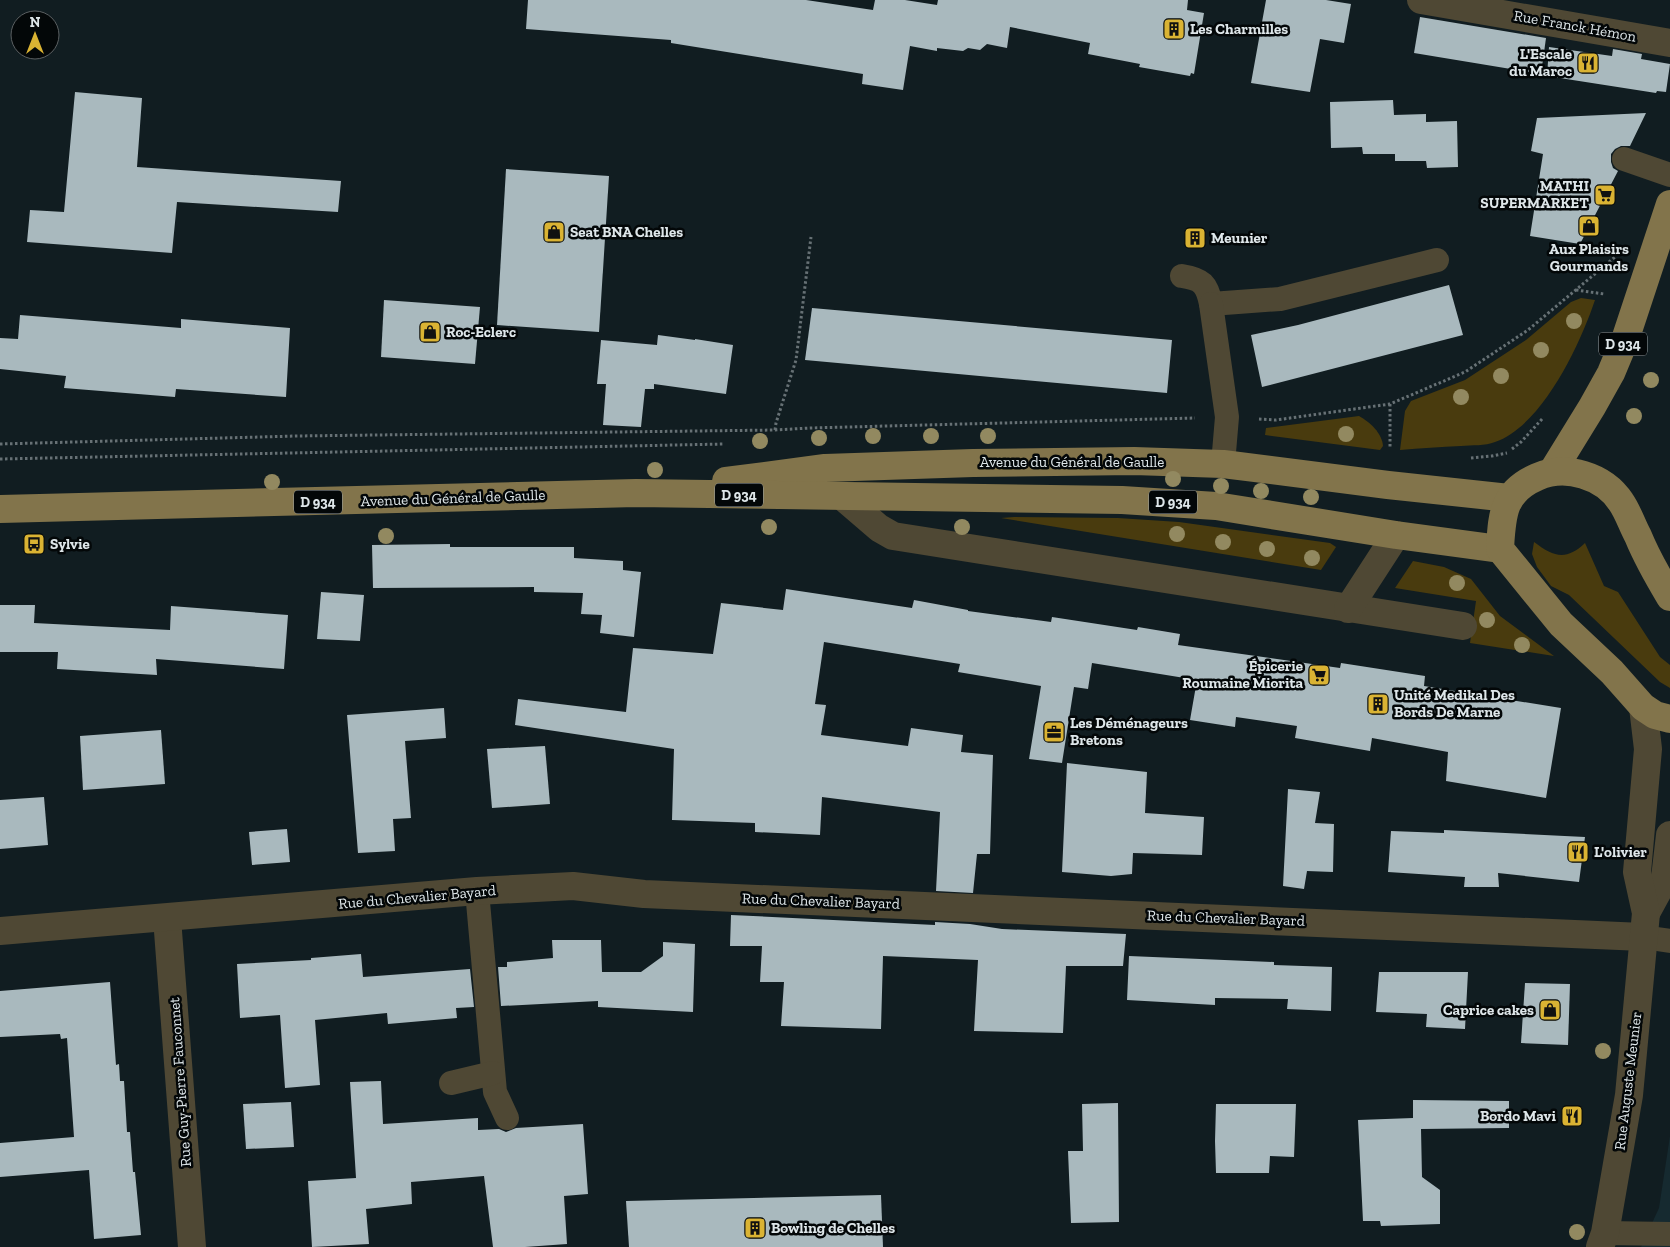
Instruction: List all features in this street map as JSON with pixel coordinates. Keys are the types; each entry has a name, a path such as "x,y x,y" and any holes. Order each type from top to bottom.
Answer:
{"main road":[{"name":"D 934","path":"1552,472 1611,373 1662,253 1670,204"},
{"name":"Avenue du Général de Gaulle","path":"636,493 835,468 973,462 1134,461 1224,464 1509,498"},
{"path":"1670,597 1654,571 1622,502 1609,487 1588,476 1571,472 1552,472 1522,484 1509,498 1501,526 1500,549 1561,624 1612,672 1644,707 1655,715 1670,719"},
{"name":"Avenue du Général de Gaulle","path":"0,510 636,493 1122,500 1216,506 1396,535 1500,549"}],"street":[{"name":"Rue Franck Hémon","path":"1421,0 1670,43"},
{"path":"843,497 879,528 893,536 1462,626"},
{"path":"1348,609 1396,535"},
{"name":"Rue Auguste Meunier","path":"1603,1240 1630,1095 1645,925 1637,872 1648,749 1644,707"},
{"name":"Rue Auguste Meunier","path":"1645,925 1665,878 1670,835"},
{"name":"Rue du Chevalier Bayard","path":"0,932 477,891 573,886 644,894 1645,925"},
{"name":"Rue Guy-Pierre Fauconnet","path":"167,918 192,1247"}],"lane":[{"path":"1624,159 1670,175"},
{"path":"1211,304 1280,299 1437,260"},
{"path":"1182,276 1196,278 1203,283 1209,294 1227,417 1224,464"},
{"path":"477,891 495,1092 507,1118"},
{"path":"1645,925 1670,941"},
{"path":"451,1083 493,1073"},
{"path":"1603,1240 1670,1234"}],"path":[{"path":"775,430 796,360 811,237"},
{"path":"0,444 288,436 775,430 1227,417 1276,420 1390,404 1465,372 1528,330 1618,254"},
{"path":"1576,290 1609,295"},
{"path":"1390,404 1390,448"},
{"path":"1466,458 1507,453 1521,442 1543,417"},
{"path":"0,459 732,444"}],"shaded area":[{"path":"1581,298 1595,300 1580,339 1557,382 1543,402 1512,433 1487,444 1400,450 1405,411 1411,401 1465,380 1526,340 1571,302"},
{"path":"1359,416 1378,432 1383,446 1380,450 1265,435 1266,428"},
{"path":"1001,518 1118,518 1179,522 1330,543 1336,547 1321,570"},
{"path":"1534,542 1554,554 1560,555 1572,553 1585,543 1604,586 1618,592 1660,657 1670,665 1670,688 1660,682 1569,595 1551,586 1537,567 1532,554"},
{"path":"1413,561 1444,567 1471,579 1500,616 1554,656 1470,643 1476,601 1395,588"},
{"path":"1670,1136 1670,1247 1641,1247 1659,1208"}],"building":[{"path":"528,0 806,0 873,10 875,0 905,0 937,5 938,0 1188,0 1187,10 1204,13 1194,74 1191,73 1190,76 1139,67 1140,64 1088,54 1090,43 1010,27 1007,48 987,44 980,50 968,48 963,51 937,48 937,51 910,46 903,90 862,84 863,74 671,43 671,40 526,29"},
{"path":"1266,0 1326,0 1351,4 1344,43 1320,39 1310,92 1251,83"},
{"path":"1420,17 1546,38 1541,74 1414,53"},
{"name":"L'Escale du Maroc","path":"1549,47 1612,56 1613,49 1642,54 1641,59 1670,64 1666,92 1657,91 1656,93 1547,76"},
{"path":"75,92 142,98 137,167 341,181 338,212 177,202 172,253 27,242 30,210 64,212"},
{"path":"1393,100 1394,115 1426,114 1426,122 1457,121 1458,167 1427,168 1426,161 1395,161 1395,154 1363,154 1362,147 1331,148 1330,102"},
{"path":"1646,113 1630,146 1621,146 1611,154 1613,168 1618,171 1580,244 1530,236 1543,154 1531,151 1537,118"},
{"name":"Seat BNA Chelles","path":"506,169 609,176 599,332 497,325"},
{"path":"1449,285 1463,335 1262,387 1251,335 1298,325"},
{"name":"Roc-Eclerc","path":"384,300 480,307 475,364 381,357"},
{"path":"812,308 1172,340 1167,393 805,360"},
{"path":"20,315 181,328 181,319 290,328 286,397 176,389 175,397 64,388 66,376 0,369 0,338 18,339"},
{"path":"658,335 733,345 726,394 654,384 654,389 645,389 641,427 603,425 606,384 597,384 601,340 657,345"},
{"path":"450,544 450,547 574,547 574,558 623,561 623,570 641,572 634,637 600,633 602,615 581,614 583,593 534,592 534,587 373,588 372,545"},
{"path":"786,589 912,608 914,600 968,611 1051,622 1052,617 1137,630 1138,627 1180,634 1178,645 1340,668 1341,663 1425,676 1424,686 1561,708 1546,798 1446,781 1448,752 1372,738 1370,751 1295,738 1297,726 1236,717 1235,727 1190,720 1197,680 1092,663 1088,689 1074,687 1062,763 1029,759 1041,686 958,672 960,664 824,642 815,704 826,705 821,735 908,746 911,728 963,735 961,752 993,755 990,854 977,854 973,893 936,891 940,812 822,797 820,835 755,832 755,823 672,820 674,749 515,725 518,699 626,712 633,648 713,654 721,603 783,610"},
{"path":"321,592 364,595 360,641 317,639"},
{"path":"0,605 35,605 34,623 170,630 171,606 288,615 284,669 156,659 157,675 57,669 58,652 0,652"},
{"path":"444,708 446,738 405,741 411,818 393,819 395,851 358,853 347,715"},
{"path":"161,730 165,784 83,790 80,736"},
{"path":"545,746 550,804 492,808 487,749"},
{"path":"1067,763 1147,772 1145,813 1204,817 1202,855 1133,853 1132,874 1111,876 1062,872"},
{"path":"1288,789 1320,792 1315,823 1334,824 1333,872 1307,871 1304,889 1283,886"},
{"path":"44,797 48,845 0,849 0,800"},
{"path":"287,829 290,862 252,865 249,832"},
{"path":"1444,830 1585,837 1579,882 1498,873 1499,887 1464,887 1465,877 1388,872 1391,831 1444,833"},
{"path":"731,915 935,925 935,922 970,924 1002,929 1126,934 1123,966 1066,966 1063,1033 974,1031 978,960 883,956 881,1029 781,1026 784,982 760,982 762,946 730,946"},
{"path":"552,940 601,940 602,972 641,972 663,956 663,942 695,944 693,1012 598,1007 598,1001 501,1006 498,967 507,967 507,962 553,958"},
{"path":"361,954 363,977 470,969 474,1007 456,1008 457,1018 388,1024 387,1013 315,1020 320,1085 285,1088 280,1015 240,1018 237,964 311,960 311,958"},
{"path":"1129,956 1274,962 1274,965 1332,967 1331,1011 1287,1009 1288,999 1215,998 1215,1005 1127,1000"},
{"path":"1379,972 1468,972 1465,1029 1426,1027 1427,1014 1376,1012"},
{"path":"110,982 116,1065 119,1064 120,1081 124,1081 127,1132 130,1132 141,1235 94,1239 89,1170 0,1177 0,1143 74,1137 67,1038 61,1039 60,1034 0,1037 0,991"},
{"path":"1525,983 1570,984 1568,1045 1521,1043"},
{"path":"381,1081 383,1124 478,1118 478,1130 499,1129 506,1132 516,1128 583,1124 588,1194 564,1196 567,1244 493,1247 484,1176 411,1182 412,1204 366,1209 369,1244 312,1247 308,1181 356,1178 350,1082"},
{"path":"1413,1100 1509,1101 1509,1128 1421,1129 1422,1177 1440,1190 1440,1224 1381,1226 1380,1221 1363,1221 1358,1120 1413,1118"},
{"path":"291,1102 294,1147 246,1149 243,1104"},
{"path":"1118,1103 1119,1222 1071,1223 1068,1151 1083,1151 1082,1104"},
{"path":"1216,1104 1296,1104 1294,1157 1270,1156 1269,1173 1216,1173"},
{"name":"Bowling de Chelles","path":"881,1195 883,1247 629,1247 626,1201"}],"place":[{"name":"Les Charmilles","path":"1174,29"},
{"name":"L'Escale du Maroc","path":"1588,63"},
{"name":"MATHI SUPERMARKET","path":"1605,195"},
{"name":"Aux Plaisirs Gourmands","path":"1589,226"},
{"name":"Seat BNA Chelles","path":"554,232"},
{"name":"Meunier","path":"1195,238"},
{"name":"Roc-Eclerc","path":"430,332"},
{"name":"Sylvie","path":"34,544"},
{"name":"Épicerie Roumaine Miorita","path":"1319,675"},
{"name":"Unité Medikal Des Bords De Marne","path":"1378,704"},
{"name":"Les Déménageurs Bretons","path":"1054,732"},
{"name":"L'olivier","path":"1578,852"},
{"name":"Caprice cakes","path":"1550,1010"},
{"name":"Bordo Mavi","path":"1572,1116"},
{"name":"Bowling de Chelles","path":"755,1228"}]}
